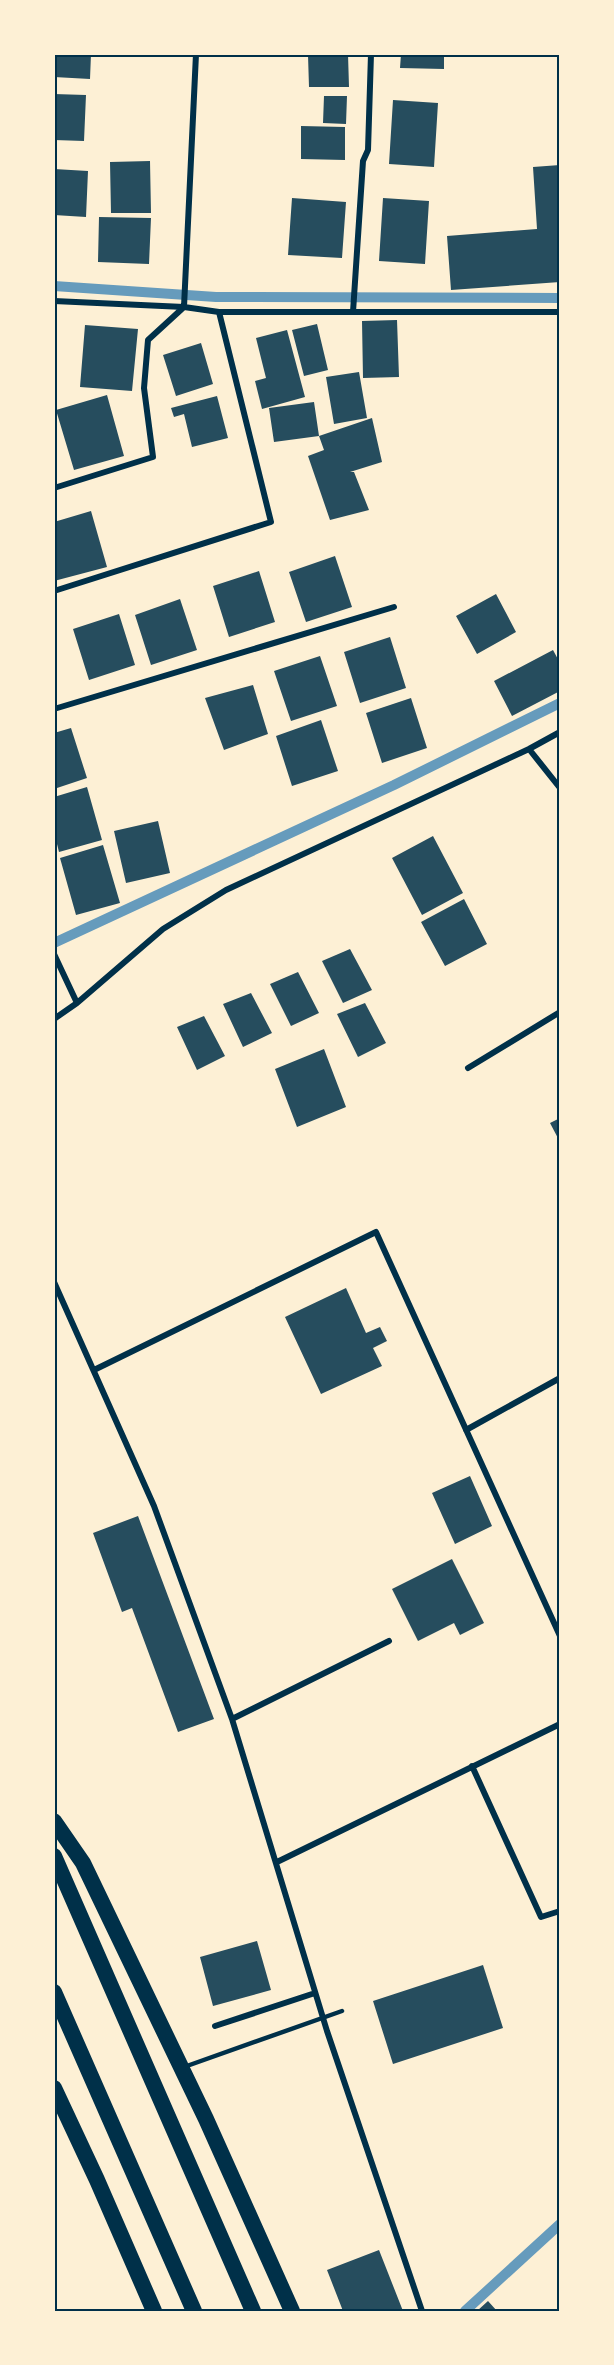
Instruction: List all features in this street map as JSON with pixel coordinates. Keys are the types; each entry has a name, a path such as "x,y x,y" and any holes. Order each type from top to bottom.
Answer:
{"highway":[{"path":"54,1821 83,1863 181,2068 292,2311"},
{"path":"54,1856 253,2311"},
{"path":"54,1992 194,2311"},
{"path":"54,2088 154,2311"}],"street":[{"path":"54,489 153,456 144,388 148,340 184,305 196,54"},
{"path":"353,312 363,160 368,150 371,54"},
{"path":"54,302 184,305 219,312 560,312"},
{"path":"54,591 271,522 219,312"},
{"path":"54,709 393,607"},
{"path":"54,1019 77,1003 163,929 226,890 529,749 560,732"},
{"path":"529,749 560,788"},
{"path":"54,954 77,1003"},
{"path":"468,1068 560,1012"},
{"path":"94,1370 376,1232 560,1636"},
{"path":"54,1282 154,1506 232,1719 315,1993 422,2311"},
{"path":"466,1430 560,1378"},
{"path":"232,1719 389,1641"},
{"path":"277,1862 560,1724"},
{"path":"472,1766 541,1917 560,1911"},
{"path":"215,2026 315,1993"}],"lane":[{"path":"181,2068 342,2011"}],"building":[{"path":"54,54 91,54 90,79 54,77"},
{"path":"348,54 349,87 309,87 308,55"},
{"path":"401,54 444,54 444,69 400,68"},
{"path":"54,94 86,95 84,141 54,140"},
{"path":"324,96 347,96 346,124 323,123"},
{"path":"393,100 438,103 434,167 389,164"},
{"path":"301,126 345,127 345,160 301,159"},
{"path":"150,161 151,213 111,213 110,162"},
{"path":"560,165 560,282 451,290 447,236 537,229 533,167"},
{"path":"54,169 88,171 86,217 54,215"},
{"path":"292,198 346,202 342,258 288,255"},
{"path":"383,198 429,201 425,264 379,261"},
{"path":"99,217 151,218 149,264 98,262"},
{"path":"397,320 399,377 363,378 362,321"},
{"path":"317,324 328,370 304,376 292,330"},
{"path":"85,325 138,329 132,391 80,387"},
{"path":"287,330 305,397 262,409 255,381 266,378 256,338"},
{"path":"201,343 213,384 176,396 163,355"},
{"path":"359,372 367,418 334,424 326,377"},
{"path":"107,395 124,456 74,470 56,410"},
{"path":"217,396 228,438 192,447 184,414 174,417 171,408"},
{"path":"314,402 319,436 274,442 269,408"},
{"path":"372,418 382,462 350,472 354,472 369,510 330,520 308,456 324,450 319,436"},
{"path":"91,511 107,567 54,581 54,522"},
{"path":"335,556 352,607 306,622 289,572"},
{"path":"259,571 275,622 229,637 213,586"},
{"path":"496,594 516,632 477,654 456,616"},
{"path":"180,599 197,650 151,665 135,615"},
{"path":"119,614 135,665 89,680 73,629"},
{"path":"390,637 406,688 360,703 344,652"},
{"path":"553,650 560,663 560,691 512,716 494,681"},
{"path":"320,656 337,706 291,721 274,671"},
{"path":"253,685 268,734 224,750 205,698"},
{"path":"411,698 427,748 382,763 366,713"},
{"path":"321,720 338,771 292,786 276,736"},
{"path":"71,728 87,778 54,789 54,733"},
{"path":"87,787 102,840 59,852 54,832 54,797"},
{"path":"158,821 170,873 126,883 114,831"},
{"path":"433,836 463,893 422,915 392,858"},
{"path":"103,845 120,903 76,915 60,858"},
{"path":"464,899 487,944 445,966 421,922"},
{"path":"350,949 372,990 343,1003 322,961"},
{"path":"298,972 319,1013 291,1026 270,984"},
{"path":"251,993 272,1033 243,1047 223,1004"},
{"path":"365,1003 386,1043 358,1057 337,1014"},
{"path":"204,1016 225,1056 197,1070 177,1027"},
{"path":"324,1049 346,1107 297,1127 275,1069"},
{"path":"560,1118 560,1142 550,1123"},
{"path":"346,1288 366,1333 380,1327 387,1341 373,1348 382,1366 321,1394 285,1317"},
{"path":"470,1476 492,1526 455,1544 432,1493"},
{"path":"138,1516 214,1719 178,1732 132,1608 122,1612 93,1533"},
{"path":"452,1559 484,1623 460,1635 454,1623 418,1641 392,1589"},
{"path":"257,1941 271,1990 213,2006 200,1957"},
{"path":"483,1965 503,2028 393,2064 373,2001"},
{"path":"379,2250 403,2311 343,2311 327,2270"},
{"path":"488,2301 497,2311 477,2311"}],"waterway":[{"path":"54,286 216,297 560,298"},
{"path":"54,943 394,785 560,703"},
{"path":"465,2311 560,2224"}]}
